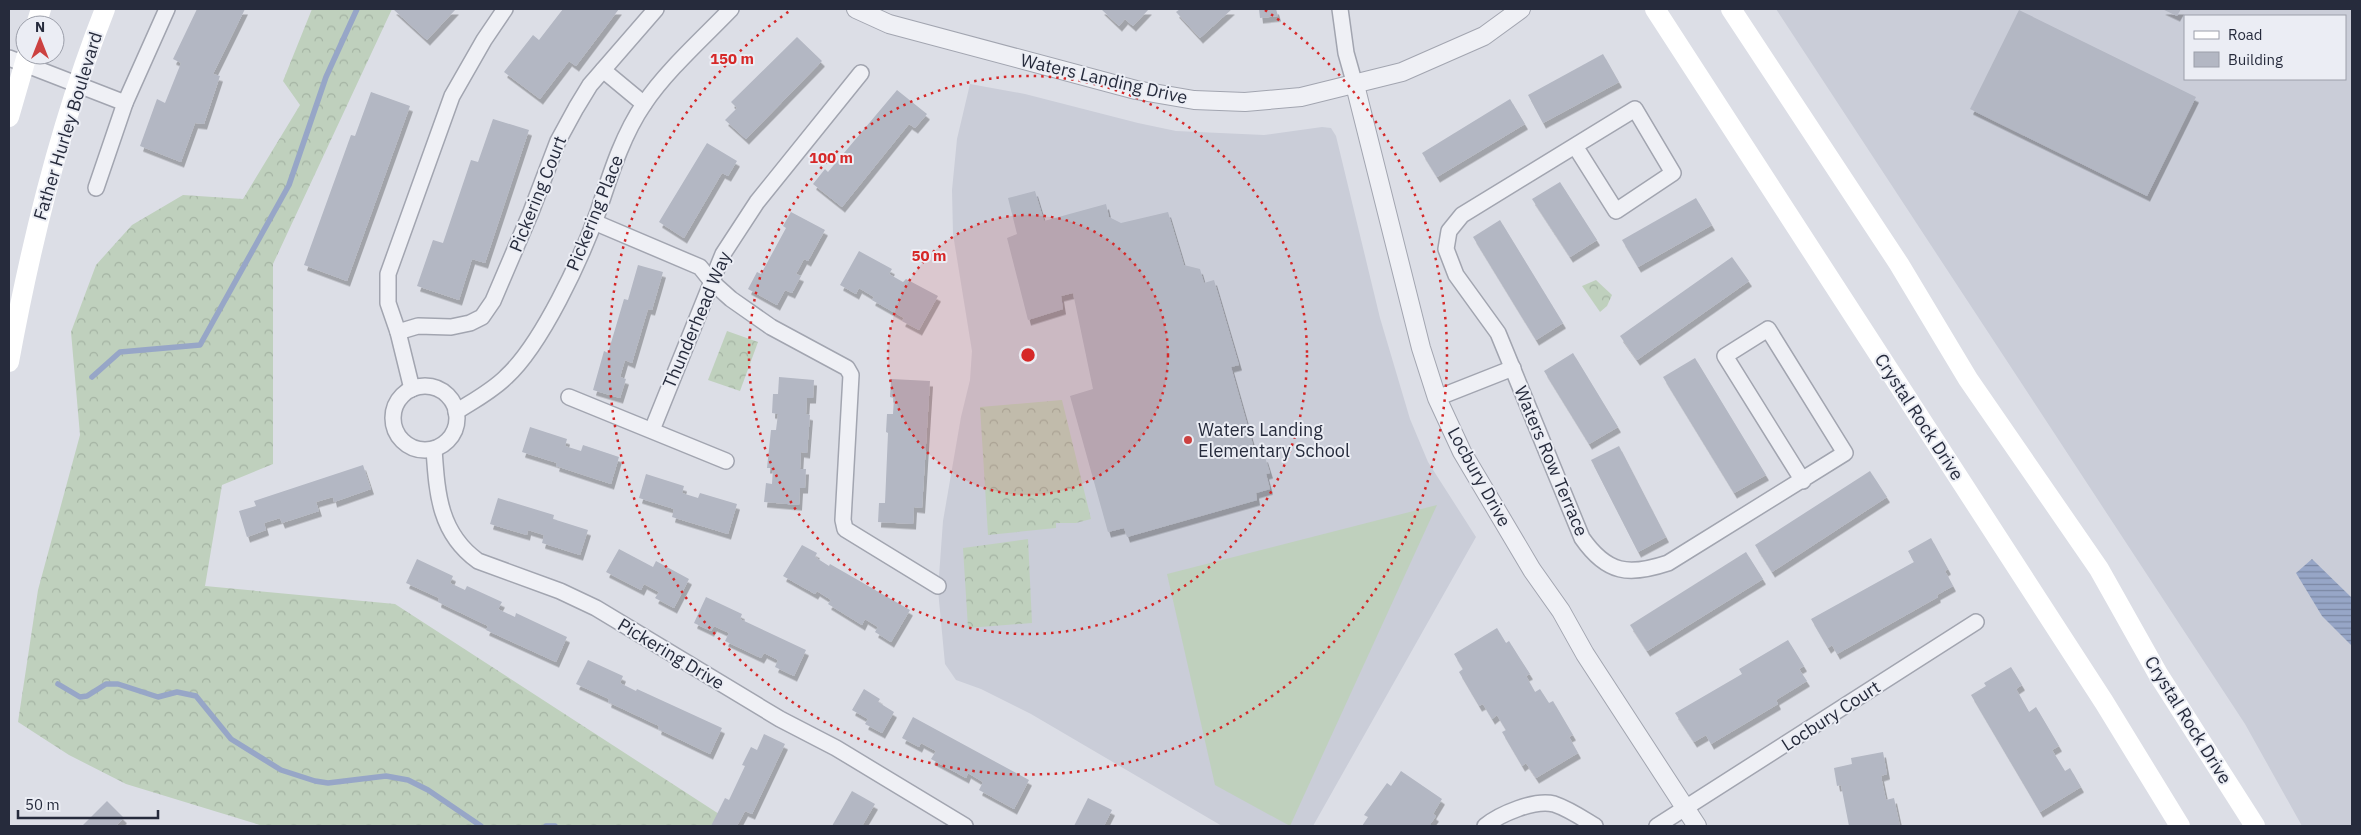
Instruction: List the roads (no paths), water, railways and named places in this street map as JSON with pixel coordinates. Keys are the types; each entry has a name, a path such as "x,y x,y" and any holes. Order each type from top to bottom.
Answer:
{"main road":[{"name":"Father Hurley Boulevard","path":"9,362 19,306 48,179 77,85 105,9"},
{"name":"Crystal Rock Drive","path":"1655,9 2104,702 2180,826"},
{"name":"Crystal Rock Drive","path":"1731,9 1900,264 1968,379 2099,569 2158,674 2255,826"},
{"path":"9,118 19,65"}],"street":[{"path":"96,188 125,103 167,9"},
{"path":"412,389 398,332 388,303 388,274 452,96 484,40 505,9"},
{"name":"Pickering Court","path":"398,332 418,326 470,324 482,317 492,301 512,257 558,140 590,85 656,9"},
{"name":"Pickering Place","path":"456,412 488,393 507,377 524,355 546,322 594,222 618,156 644,104 731,9"},
{"name":"Waters Landing Drive","path":"856,9 890,24 1018,60 1136,90 1194,100 1245,102 1301,97 1402,72 1484,36 1520,9"},
{"path":"1340,9 1346,53 1355,85"},
{"path":"33,65 77,85 125,103"},
{"path":"603,70 644,104"},
{"name":"Thunderhead Way","path":"652,430 723,254 757,202 860,73"},
{"name":"Locbury Drive","path":"1355,85 1421,348 1437,398 1462,452 1532,570 1561,611 1586,654 1697,826"},
{"name":"Waters Row Terrace","path":"1575,146 1616,211 1673,173 1635,109 1462,215 1449,231 1446,249 1456,275 1498,333 1582,538 1594,555 1609,565 1626,571 1646,570 1668,563 1803,481 1845,453 1768,329 1726,356 1803,481"},
{"path":"594,222 700,267 712,282 770,327 847,368 851,375 843,520 845,529 938,586"},
{"name":"Waters Row Terrace","path":"1437,398 1513,368"},
{"path":"431,387 440,390 453,403 456,412 455,430 443,445 425,451 414,449 404,444 397,435 393,425 396,403 403,394 412,389 431,387"},
{"path":"570,397 726,461"},
{"name":"Pickering Drive","path":"434,449 436,477 446,525 456,542 472,557 478,561 560,591 596,608 780,719 836,748 965,826"},
{"name":"Locbury Court","path":"1658,826 1739,776 1976,622"},
{"path":"1485,826 1503,814 1524,807 1552,804 1576,814 1595,826"}],"water":[{"path":"2312,559 2352,598 2352,646 2322,616 2296,573"}],"waterway":[{"path":"92,377 120,352 200,345 289,185 326,77 357,9"},
{"path":"58,684 80,697 87,696 106,684 118,684 158,697 177,692 196,696 231,739 281,770 315,781 328,783 386,776 408,780 428,790 481,826"},
{"path":"546,826 555,826"}],"place":[{"name":"Waters Landing Elementary School","path":"1188,440"}]}
